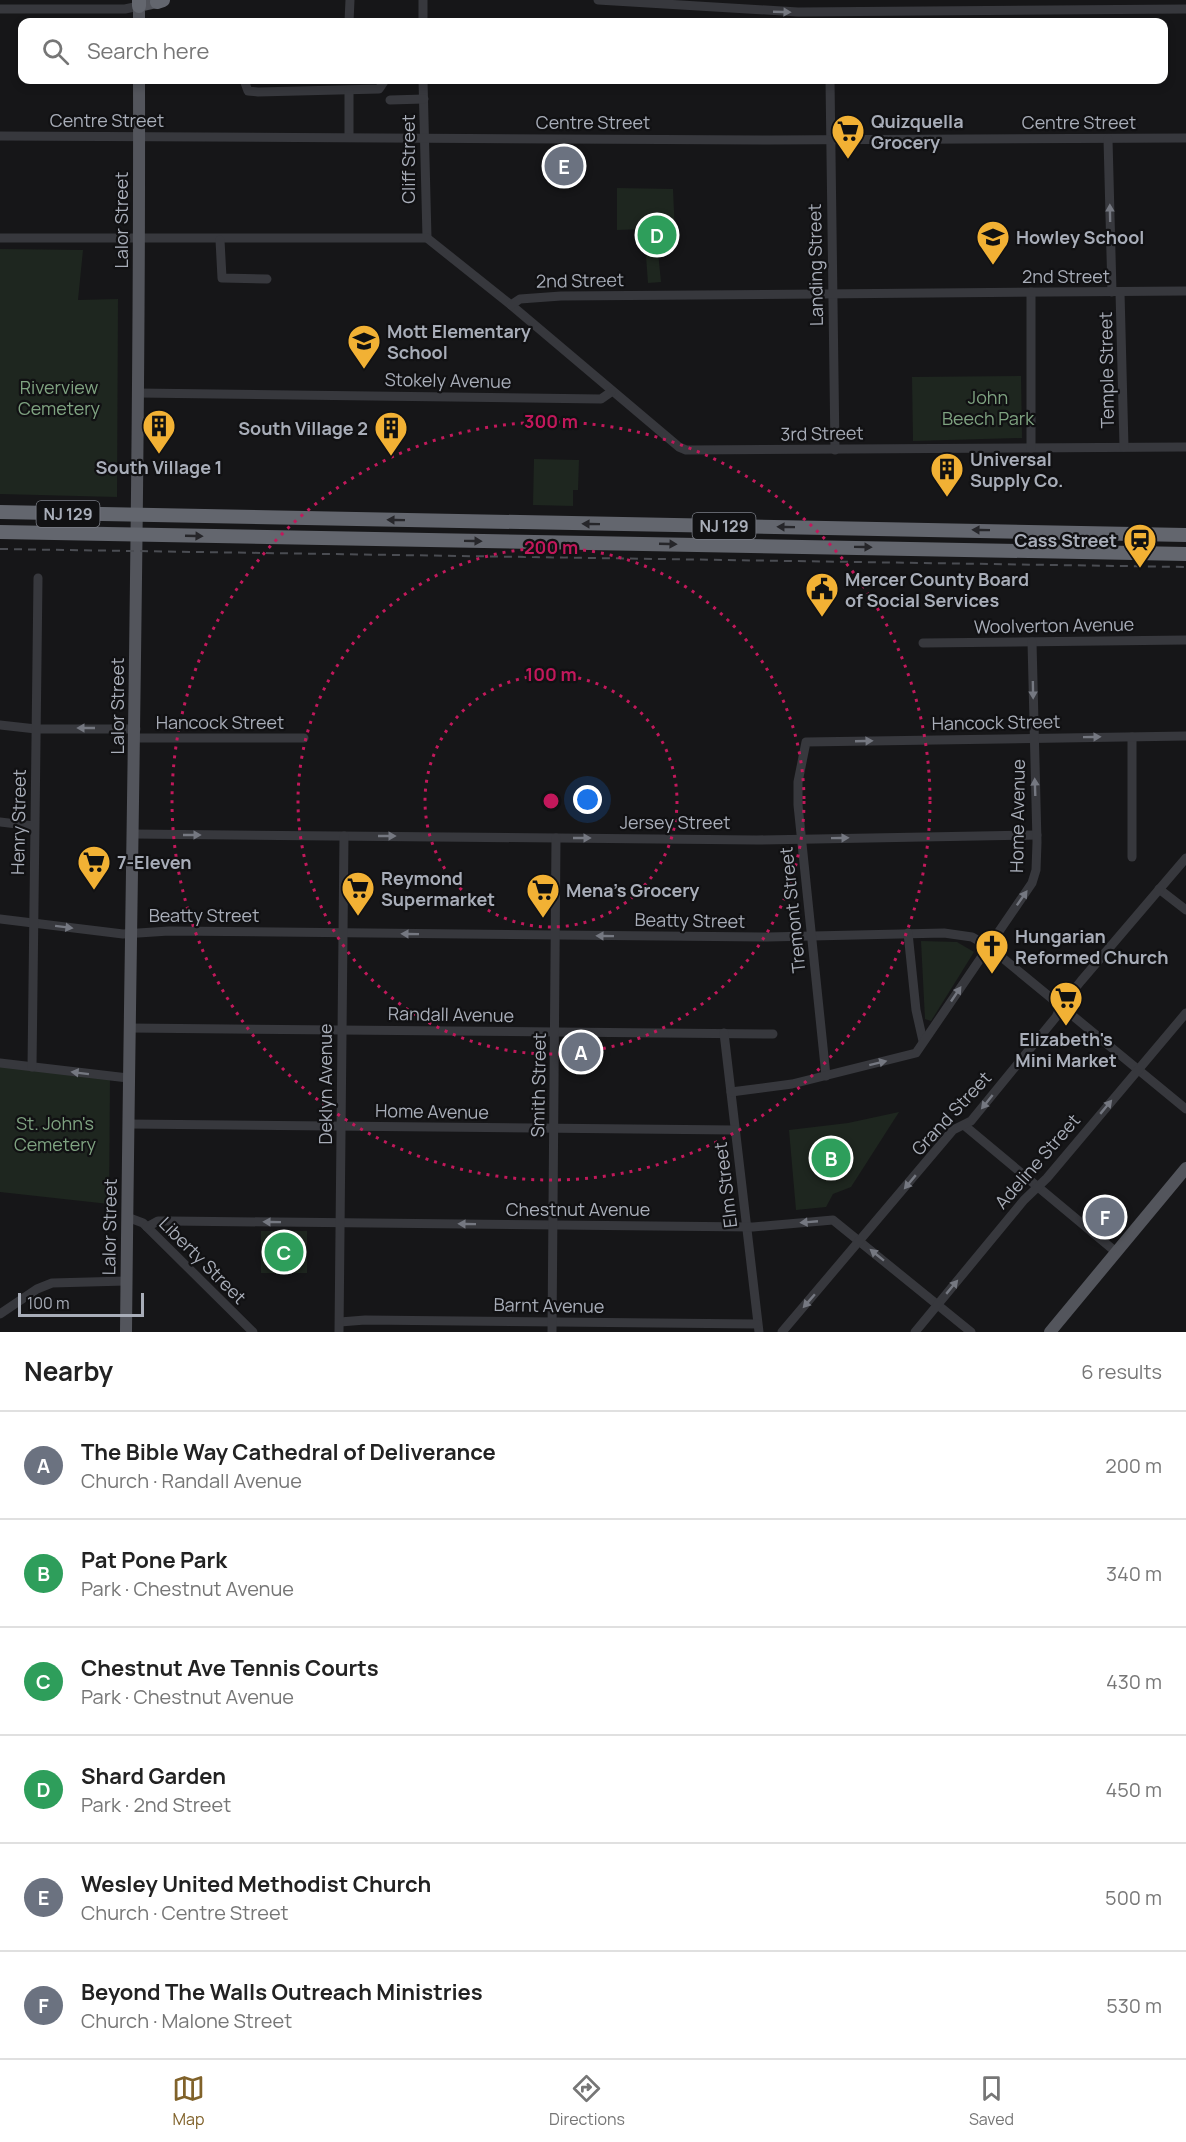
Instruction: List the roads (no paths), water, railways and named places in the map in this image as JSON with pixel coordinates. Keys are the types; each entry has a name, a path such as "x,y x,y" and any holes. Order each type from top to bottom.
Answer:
{"highway":[{"name":"NJ 129","path":"0,512 1186,535"},
{"name":"NJ 129","path":"0,532 1186,554"}],"main road":[{"path":"139,3 162,1"},
{"name":"Lalor Street","path":"126,1332 128,1078 136,734 139,84"},
{"path":"1050,1332 1186,1168"}],"street":[{"path":"349,18 350,0"},
{"path":"423,0 423,18"},
{"path":"598,0 829,18 1186,9"},
{"path":"0,9 125,9 139,3"},
{"path":"245,84 248,91 314,92 379,89 382,84"},
{"path":"314,84 314,92"},
{"name":"Cliff Street","path":"423,84 427,238"},
{"name":"Landing Street","path":"830,84 835,450"},
{"path":"349,91 350,137"},
{"path":"390,100 424,99"},
{"name":"Centre Street","path":"0,136 1186,138"},
{"name":"Temple Street","path":"1108,139 1124,447"},
{"path":"0,238 220,240 427,238 512,305"},
{"path":"220,240 222,278 267,279"},
{"name":"2nd Street","path":"512,305 520,299 541,297 1186,291"},
{"path":"1031,292 1031,448"},
{"name":"3rd Street","path":"512,305 611,392 685,450 1186,447"},
{"name":"Stokely Avenue","path":"138,393 601,399 611,392"},
{"name":"Henry Street","path":"32,1067 38,578"},
{"name":"Woolverton Avenue","path":"922,643 1186,640"},
{"name":"Home Avenue","path":"731,1092 783,1086 912,1055 918,1051 1035,876 1037,835 1032,642"},
{"name":"Hancock Street","path":"0,725 136,734 304,738"},
{"name":"Hancock Street","path":"806,742 1186,736"},
{"path":"1132,737 1132,857"},
{"name":"Tremont Street","path":"806,742 797,789 826,1076"},
{"path":"0,822 34,826"},
{"name":"Jersey Street","path":"133,834 556,838 1037,835"},
{"name":"Deklyn Avenue","path":"340,1327 344,836"},
{"name":"Smith Street","path":"552,1327 556,838"},
{"name":"Grand Street","path":"782,1332 953,1130 964,1126 1056,1017 1061,1006 1186,858"},
{"path":"1159,889 1186,910"},
{"name":"Beatty Street","path":"0,919 123,934 132,932 768,937 908,933 964,934 988,946 1186,1108"},
{"path":"908,933 916,1010 923,1041"},
{"name":"Adeline Street","path":"915,1332 1186,1013"},
{"name":"Randall Avenue","path":"129,1028 773,1034"},
{"name":"Elm Street","path":"724,1034 758,1328"},
{"path":"0,1063 128,1078"},
{"name":"Home Avenue","path":"128,1124 735,1130"},
{"path":"964,1126 1116,1251"},
{"name":"Liberty Street","path":"127,1217 139,1220 147,1227 253,1332"},
{"name":"Chestnut Avenue","path":"147,1227 158,1221 746,1227 833,1220 971,1332"},
{"path":"0,1314 37,1289 52,1283 126,1281"},
{"name":"Barnt Avenue","path":"340,1327 365,1320 552,1327 758,1328"}],"railway":[{"path":"0,549 1186,567"}],"place":[{"name":"Quizquella Grocery","path":"848,160"},
{"name":"Wesley United Methodist Church","path":"564,166"},
{"name":"Shard Garden","path":"657,235"},
{"name":"Howley School","path":"993,266"},
{"name":"Mott Elementary School","path":"364,370"},
{"name":"South Village 1","path":"159,455"},
{"name":"South Village 2","path":"391,457"},
{"name":"Universal Supply Co.","path":"947,498"},
{"name":"Cass Street","path":"1140,569"},
{"name":"Mercer County Board of Social Services","path":"822,618"},
{"name":"7-Eleven","path":"94,891"},
{"name":"Reymond Supermarket","path":"358,917"},
{"name":"Mena's Grocery","path":"543,919"},
{"name":"Hungarian Reformed Church","path":"992,975"},
{"name":"Elizabeth's Mini Market","path":"1066,1027"},
{"name":"The Bible Way Cathedral of Deliverance","path":"581,1052"},
{"name":"Pat Pone Park","path":"831,1158"},
{"name":"Beyond The Walls Outreach Ministries","path":"1105,1217"},
{"name":"Chestnut Ave Tennis Courts","path":"284,1252"}],"park label":[{"name":"Riverview Cemetery","path":"59,397"},
{"name":"John Beech Park","path":"988,407"},
{"name":"St. John's Cemetery","path":"55,1133"}]}
